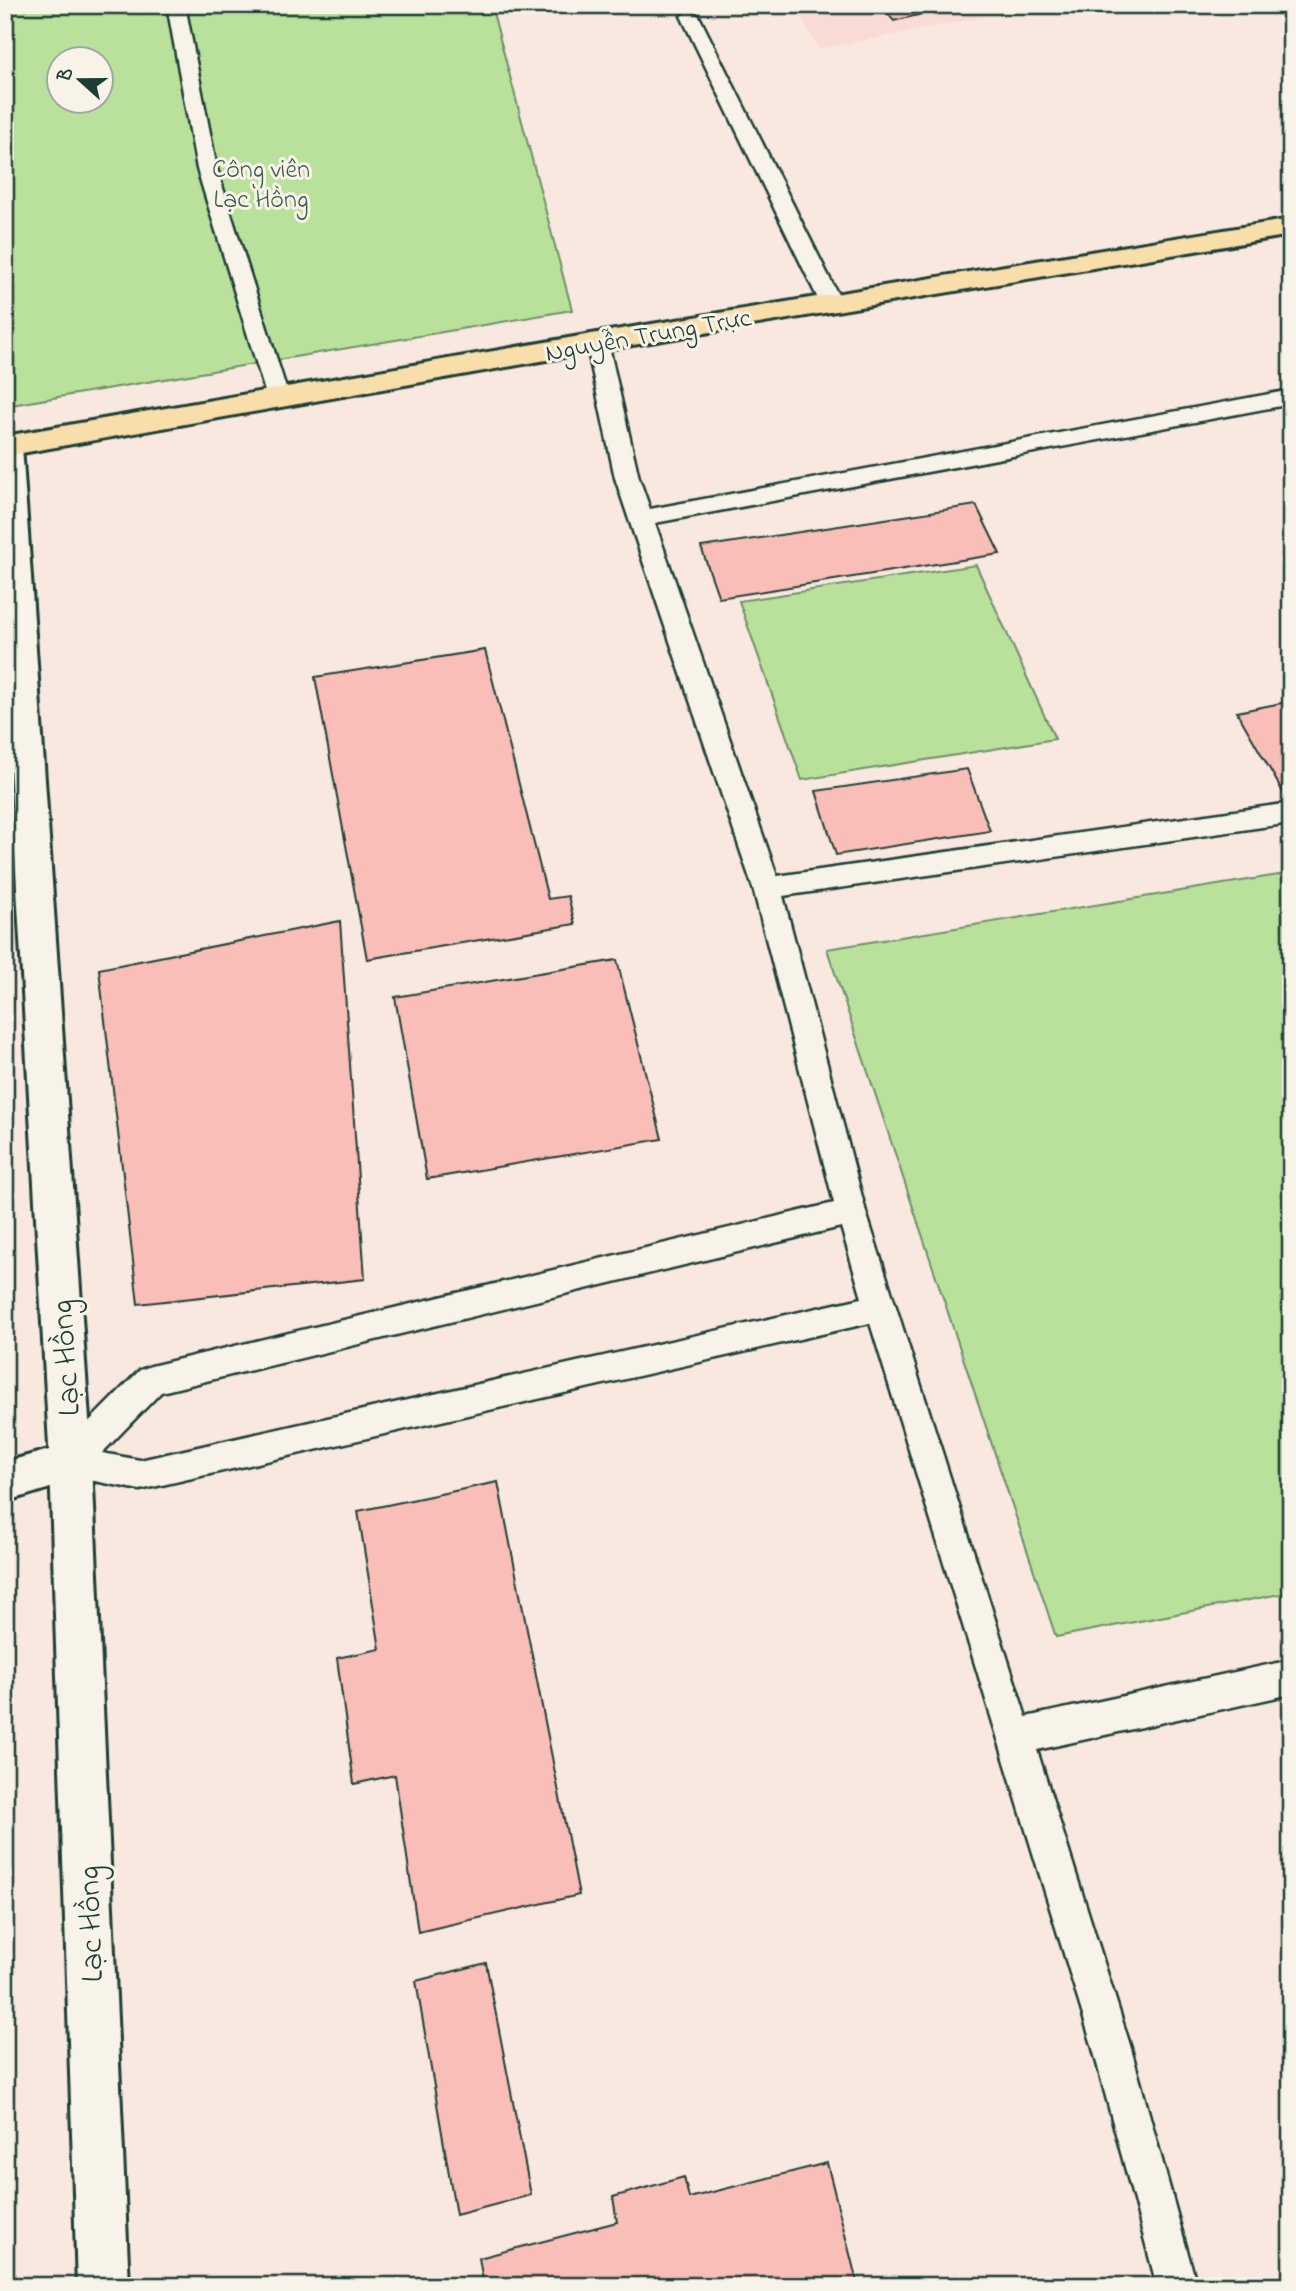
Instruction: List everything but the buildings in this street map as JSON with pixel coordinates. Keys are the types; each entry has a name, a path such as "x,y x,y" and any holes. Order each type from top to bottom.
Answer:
{"main road":[{"name":"Nguyễn Trung Trực","path":"6,441 278,398 597,342 1291,227"},
{"name":"Lạc Hồng","path":"6,441 71,1463 103,2286"},
{"path":"5,1482 71,1463"}],"lane":[{"path":"176,5 207,169 278,398"},
{"path":"690,16 831,303"},
{"path":"597,342 627,478 767,888 851,1212 1111,2045 1177,2286"},
{"path":"642,518 1291,397"},
{"path":"767,888 1291,813"},
{"path":"71,1463 151,1380 851,1212"},
{"path":"71,1463 140,1475 881,1307"},
{"path":"1015,1737 1291,1677"}],"shaded area":[{"path":"794,5 1045,5 819,49"}],"green space":[{"name":"Công viên Lạc Hồng","path":"5,5 491,5 572,310 5,406"},
{"path":"976,565 1055,739 802,780 739,601"},
{"path":"1291,873 1291,1592 1056,1637 827,949"}]}
